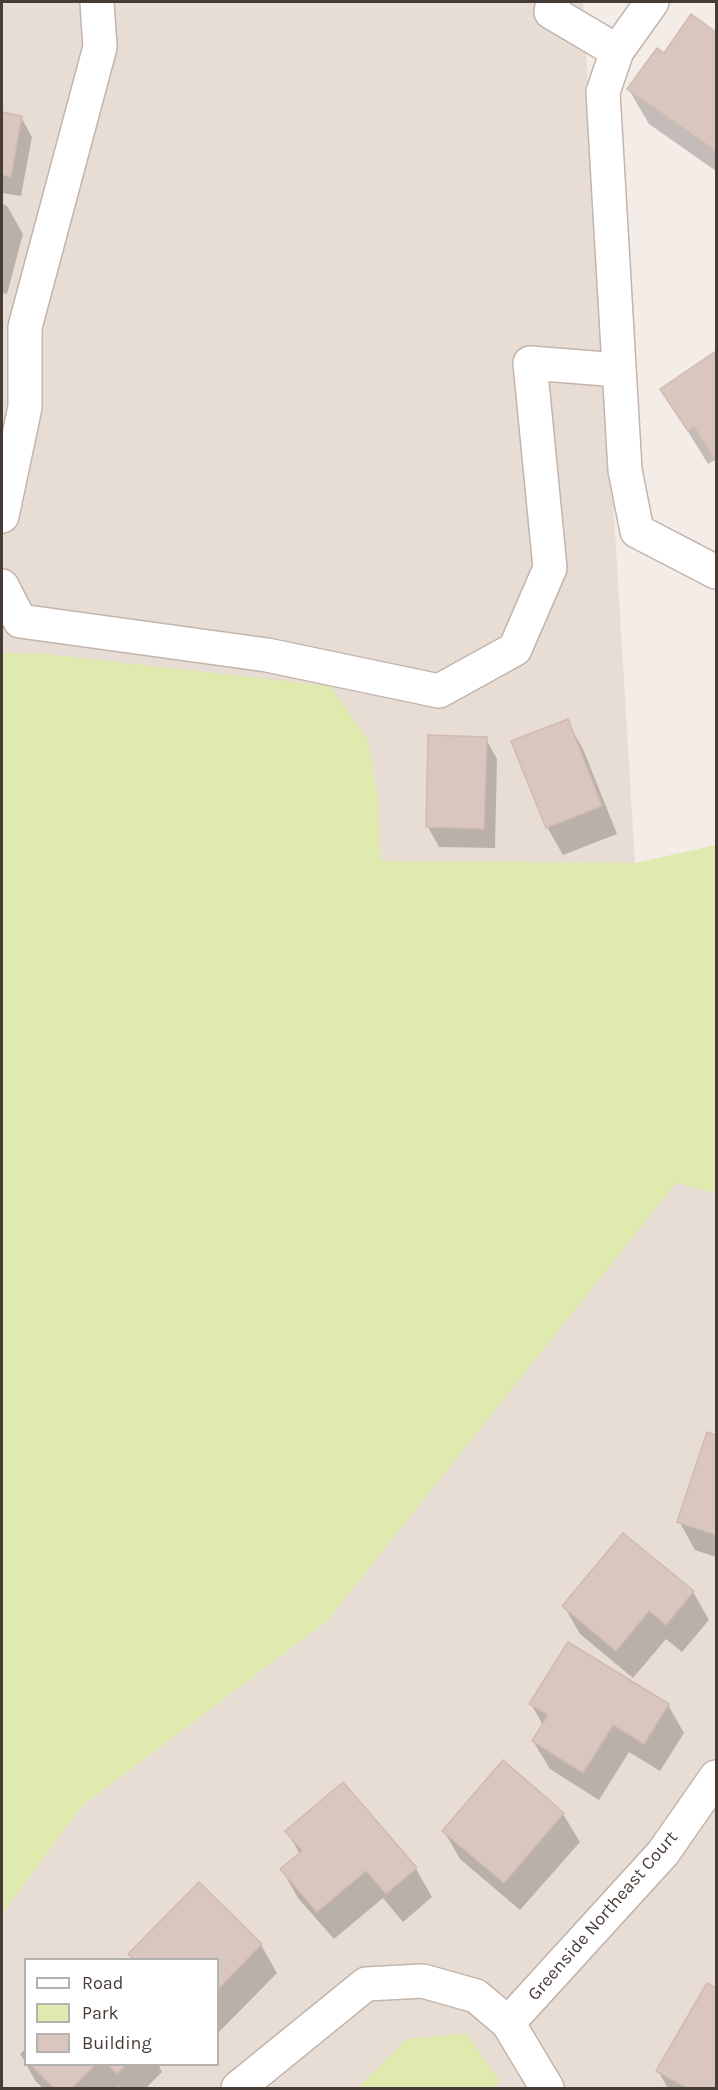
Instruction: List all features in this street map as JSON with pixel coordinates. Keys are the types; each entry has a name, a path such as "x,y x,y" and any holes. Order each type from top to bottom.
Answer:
{"street":[{"path":"2,516 26,407 26,327 100,47 97,2"},
{"path":"652,2 617,51 603,92 625,470 637,531 717,572"},
{"path":"548,5 617,51"},
{"path":"2,586 20,621 267,655 440,691 515,649 549,568 530,363 620,370"},
{"name":"Greenside Northeast Court","path":"508,2023 663,1853 717,1778"},
{"path":"238,2088 366,1984 423,1981 476,1996 508,2023 548,2088"}],"shaded area":[{"path":"2,2 583,2 635,863 381,861 378,797 368,740 46,654 2,653"},
{"path":"676,1182 716,1193 716,2088 2,2088 2,1914 82,1806 326,1622"}],"green space":[{"path":"2,653 46,654 330,686 368,740 378,797 381,861 635,863 716,845 716,1193 676,1183 326,1622 82,1806 2,1914"},
{"path":"466,2033 499,2080 496,2088 358,2088 407,2039"}],"building":[{"path":"691,14 716,32 716,151 627,89 657,48 664,53"},
{"path":"2,112 22,116 11,177 2,175"},
{"path":"716,351 716,461 694,427 688,431 660,389"},
{"path":"568,719 602,806 546,828 511,741"},
{"path":"428,735 487,737 484,829 426,827"},
{"path":"707,1432 716,1435 716,1535 677,1522"},
{"path":"623,1533 694,1591 666,1625 649,1611 616,1651 562,1606"},
{"path":"568,1642 669,1704 644,1744 613,1725 583,1773 532,1741 548,1715 529,1704"},
{"path":"503,1760 564,1813 504,1883 442,1831"},
{"path":"343,1782 417,1868 386,1894 366,1871 317,1912 280,1869 302,1851 285,1831"},
{"path":"199,1882 262,1944 219,1988 219,1958 132,1958 128,1954"},
{"path":"707,1983 716,1988 716,2088 687,2088 656,2071"},
{"path":"32,2066 94,2066 72,2088 54,2088"},
{"path":"109,2066 124,2066 117,2074"}]}
